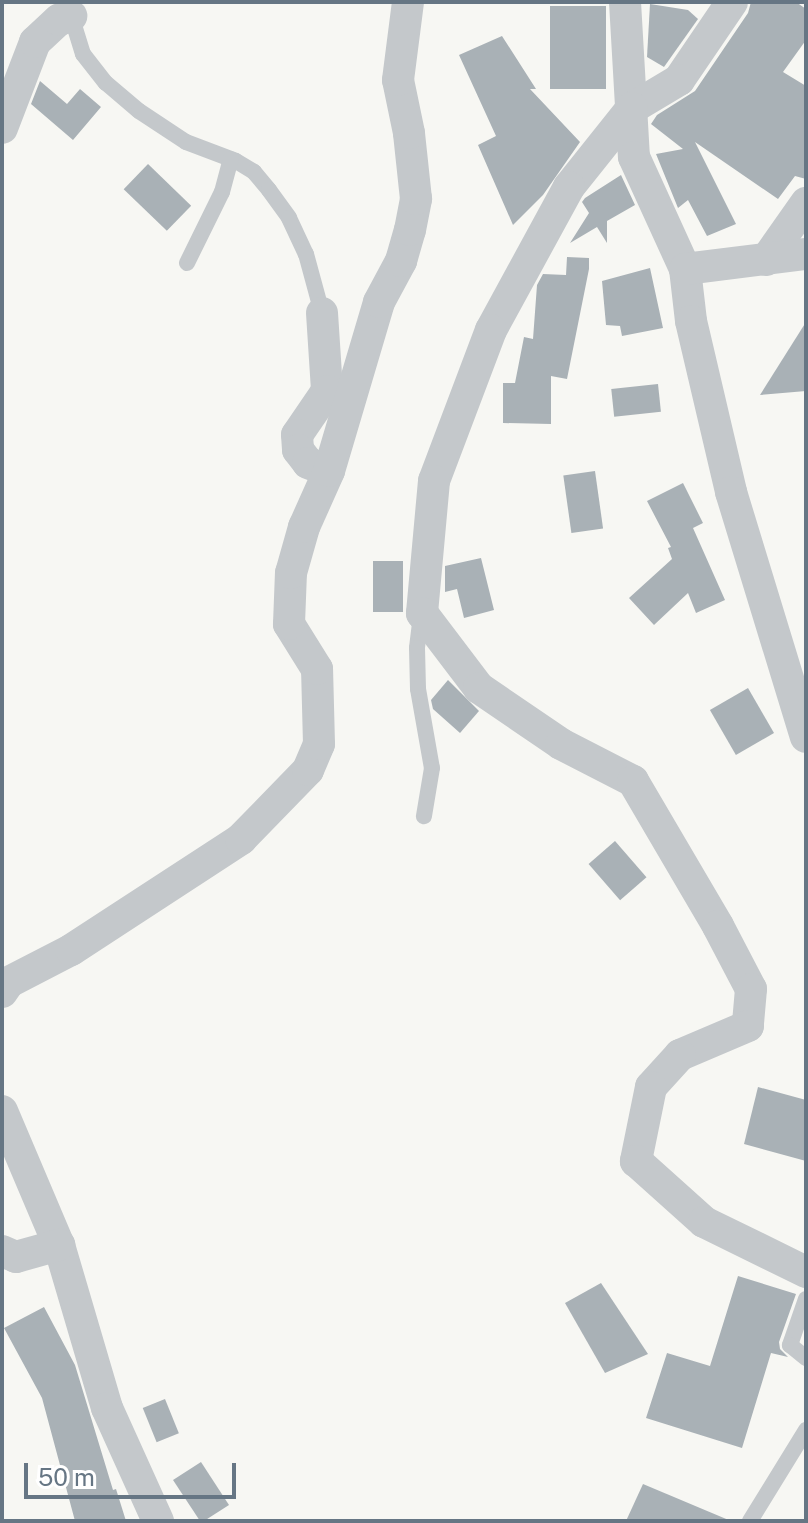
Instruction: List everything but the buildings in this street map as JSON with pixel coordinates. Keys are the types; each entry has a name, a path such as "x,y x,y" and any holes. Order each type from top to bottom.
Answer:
{"street":[{"path":"2,992 9,982 71,950 241,839 308,770 319,744 317,669 289,624 291,573 304,527 329,471 379,302 401,261 416,199 409,133 398,80 408,2"},
{"path":"625,2 634,157 685,269 691,321 731,492 806,737"},
{"path":"732,2 679,80 632,108 569,187 491,330 434,481 422,613 479,688 561,744 633,781 695,886 751,989 748,1026 680,1055 651,1087 636,1161 704,1222 806,1272"},
{"path":"2,128 35,42 69,9"},
{"path":"766,260 806,203"},
{"path":"685,269 806,254"},
{"path":"322,313 327,391 297,435 298,450 308,463 329,471"},
{"path":"2,1111 59,1245 107,1408 158,1521"},
{"path":"2,1251 16,1257 59,1245"}],"lane":[{"path":"69,9 83,54 106,83 139,111 186,142 231,159 254,172 289,218 306,254 322,313"},
{"path":"187,263 222,192 231,159"},
{"path":"422,613 417,648 418,689 432,768 424,816"},
{"path":"806,1299 790,1345 806,1358"},
{"path":"750,1521 806,1430"}]}
